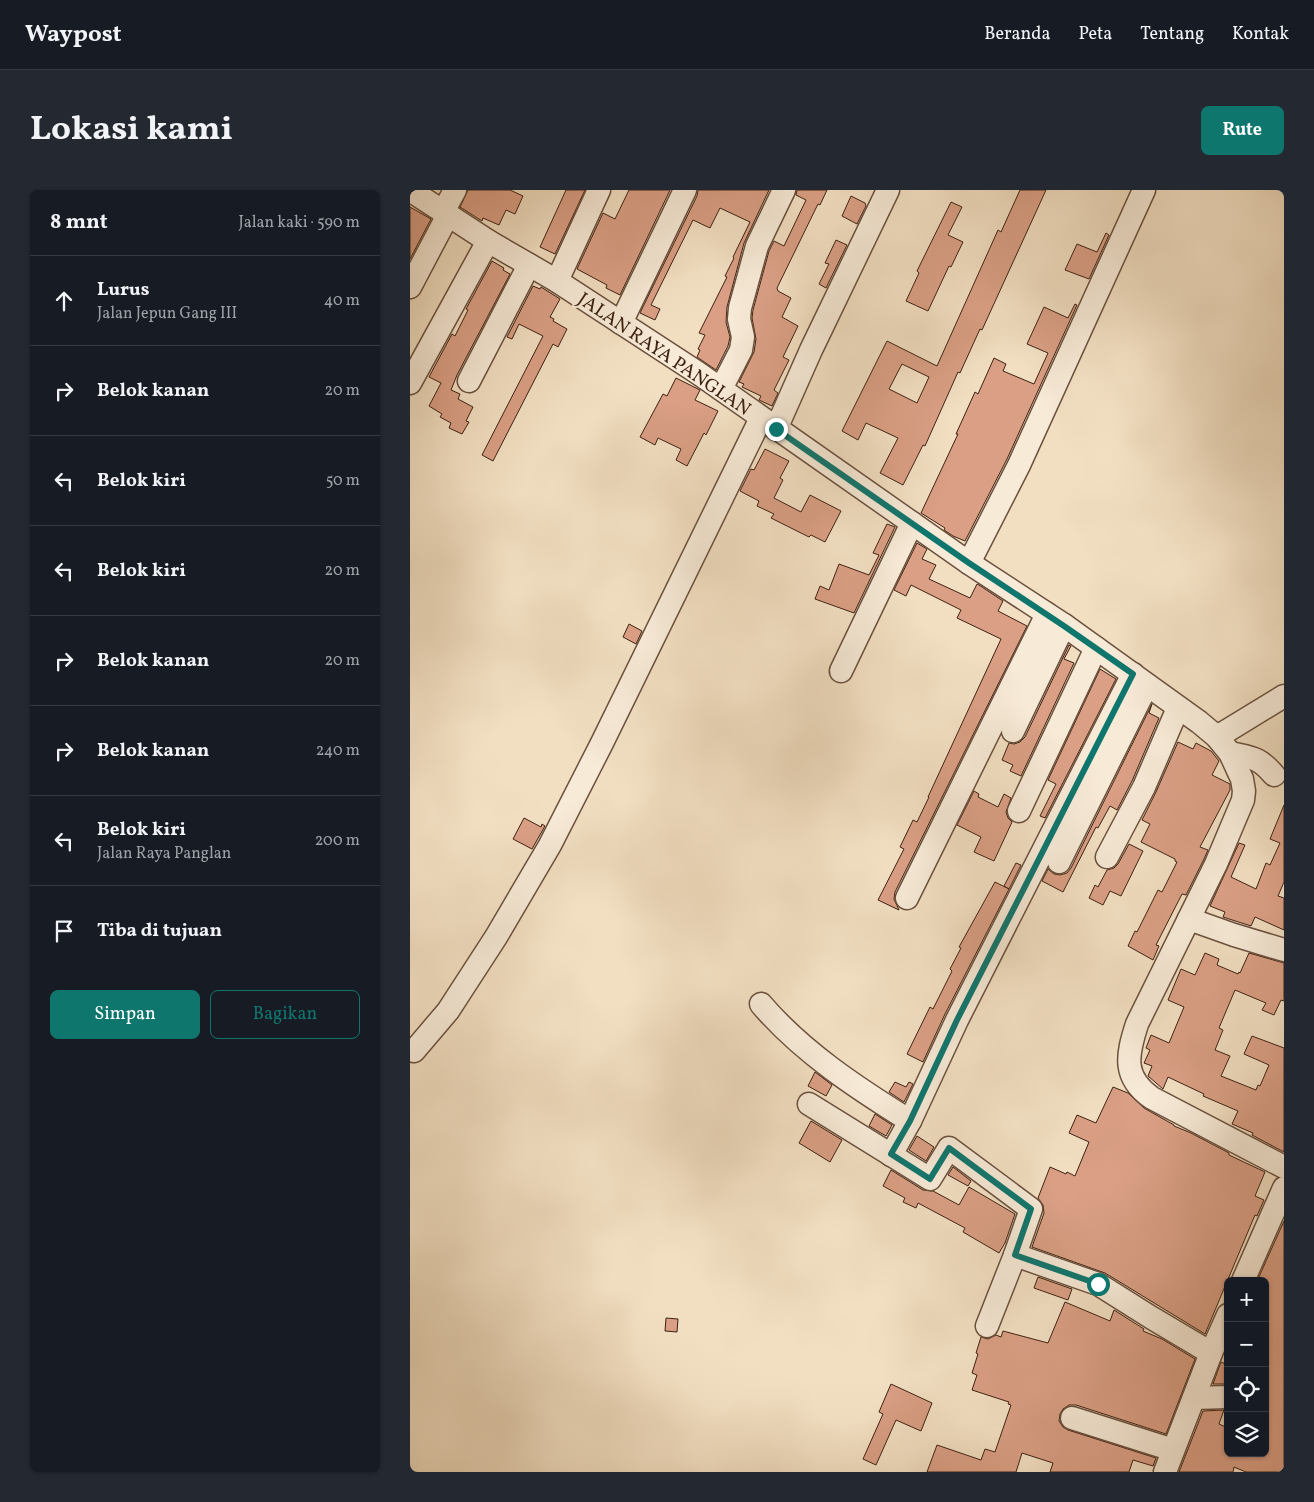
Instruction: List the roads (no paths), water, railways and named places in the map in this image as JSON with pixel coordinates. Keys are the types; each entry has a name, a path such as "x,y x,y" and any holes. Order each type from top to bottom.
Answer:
{"street":[{"name":"JALAN RAYA PANGLAN","path":"410,190 557,281 721,389 969,563 1096,648 1178,708 1223,745 1242,779"},
{"path":"410,287 446,214 455,190"},
{"path":"557,281 599,190"},
{"path":"621,323 685,190"},
{"path":"721,389 742,350 743,337 740,308 757,246 784,190"},
{"path":"414,1051 448,1011 496,938 550,845 768,423 811,350 888,190"},
{"path":"969,563 1019,465 1144,190"},
{"path":"410,383 488,240"},
{"path":"469,381 529,265"},
{"path":"841,671 912,523"},
{"path":"1013,731 1055,620"},
{"path":"907,898 1055,620"},
{"path":"1019,812 1096,648"},
{"path":"1059,862 1140,680"},
{"path":"891,1154 910,1121 957,1020 1140,680"},
{"path":"1279,777 1264,763 1223,745 1284,696"},
{"path":"1107,857 1144,786 1178,708"},
{"path":"1279,777 1258,774 1242,779 1243,800 1238,814 1190,919 1135,1031 1130,1044 1129,1058 1130,1070 1140,1090 1284,1167"},
{"path":"1190,919 1284,950"},
{"path":"761,1004 778,1023 809,1051 910,1121"},
{"path":"809,1104 930,1179 949,1148 1031,1209 987,1326"},
{"path":"1245,1277 1284,1188"},
{"path":"1015,1255 1098,1284 1211,1352"},
{"path":"1165,1472 1211,1352 1225,1322"},
{"path":"1194,1398 1224,1398"},
{"path":"1072,1418 1173,1450"}]}
